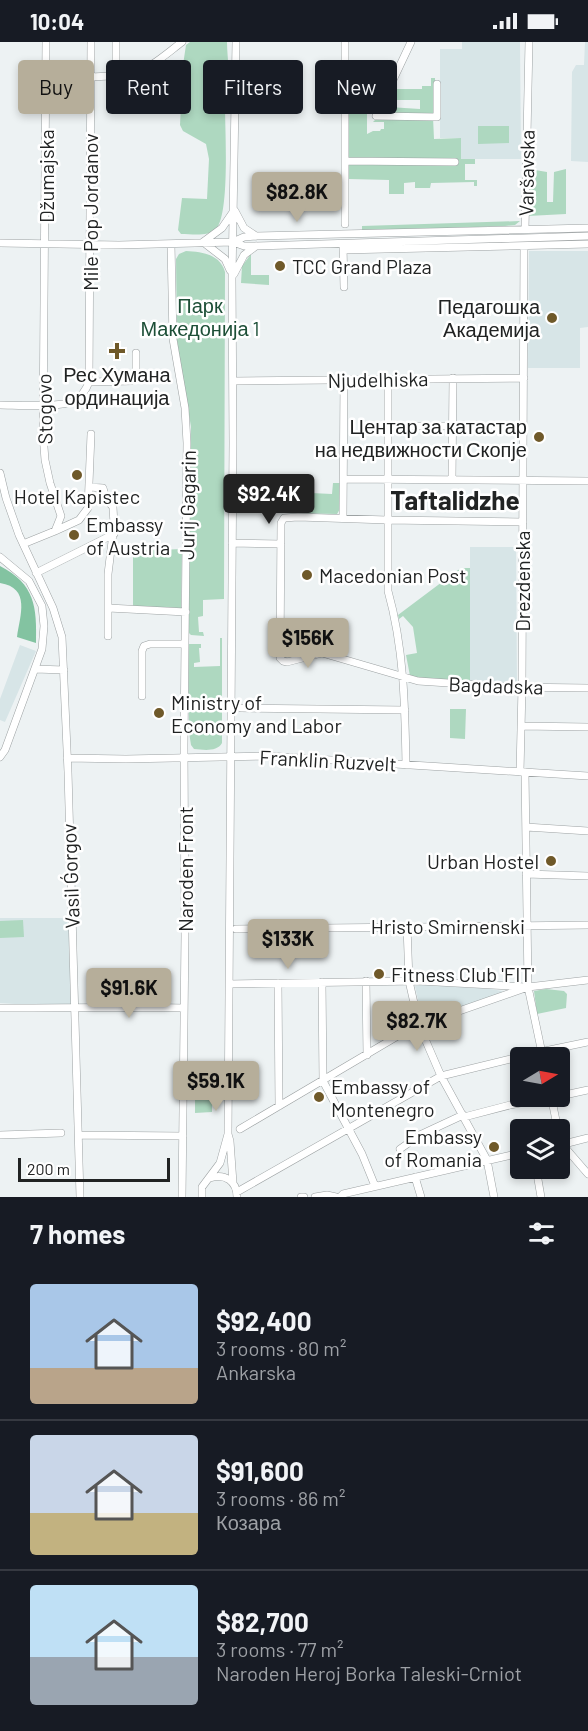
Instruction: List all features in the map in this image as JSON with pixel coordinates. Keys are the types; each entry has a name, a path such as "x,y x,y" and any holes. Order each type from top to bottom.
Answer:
{"street":[{"name":"Džumajska","path":"45,243 46,42"},
{"name":"Mile Pop Jordanov","path":"91,42 92,60"},
{"path":"116,42 116,60"},
{"path":"158,60 182,42"},
{"path":"202,1197 202,1187 222,1158 228,1134 232,278 236,42"},
{"path":"335,234 345,224 345,42"},
{"path":"411,42 376,116 437,117 437,84"},
{"name":"Varšavska","path":"525,230 529,43"},
{"name":"Mile Pop Jordanov","path":"89,382 92,114"},
{"path":"345,161 455,162"},
{"path":"234,210 244,228 256,236"},
{"path":"203,242 222,228 234,210"},
{"path":"345,224 354,233"},
{"path":"233,242 244,237 256,236 588,228"},
{"path":"0,243 233,242 244,246 520,246 569,241 588,236"},
{"path":"511,238 520,246"},
{"path":"343,246 511,238 588,244"},
{"path":"203,242 225,259 230,267 232,278"},
{"name":"Stogovo","path":"45,243 43,405 45,460 61,516 56,531"},
{"name":"Jurij Gagarin","path":"171,244 173,339 185,408 187,442 184,757"},
{"path":"232,278 244,255 256,246"},
{"path":"343,246 344,286"},
{"name":"Drezdenska","path":"520,246 524,378 522,772 526,827 528,987 541,1047"},
{"path":"0,405 72,402 86,390 89,382 131,381 136,376 136,353"},
{"path":"452,480 453,378"},
{"name":"Njudelhiska","path":"233,381 524,378"},
{"path":"343,518 344,379"},
{"path":"388,379 388,591 404,678 406,765"},
{"path":"387,426 452,426"},
{"path":"23,544 75,522 88,508 91,434"},
{"name":"Vasil Ǵorgov","path":"0,473 6,498 23,544 48,597 62,637 80,1197"},
{"path":"344,479 588,480"},
{"path":"89,487 103,488 106,499 113,507 114,534 108,574 108,636"},
{"path":"232,543 281,544 284,518 523,522"},
{"path":"36,573 114,534"},
{"name":"Bagdadska","path":"281,544 280,658 286,662 322,654 404,678 426,682 588,688"},
{"path":"0,556 30,581 42,606 44,626 44,640 35,669 5,750 0,757"},
{"path":"108,609 186,612"},
{"path":"142,696 144,646 185,644"},
{"path":"35,669 64,670"},
{"path":"241,708 405,710"},
{"path":"521,726 588,727"},
{"name":"Franklin Ruzvelt","path":"67,758 267,756 588,776"},
{"name":"Naroden Front","path":"182,1197 184,757"},
{"path":"526,827 588,831"},
{"path":"526,874 588,876"},
{"path":"407,926 409,981 419,1025 441,1076 487,1160 494,1197"},
{"name":"Hristo Smirnenski","path":"237,929 588,926"},
{"path":"229,984 409,981 528,987 588,980"},
{"path":"366,981 367,1055"},
{"path":"322,982 323,1081 362,1154 375,1186"},
{"path":"278,983 279,1106"},
{"path":"240,1129 419,1025 528,987"},
{"path":"0,1008 104,1006 184,1008"},
{"path":"569,1047 588,1042"},
{"path":"228,1134 233,1183 237,1195 441,1076 510,1061"},
{"path":"570,1094 588,1090"},
{"path":"400,1149 420,1135 464,1116 510,1105"},
{"path":"0,1135 61,1133"},
{"path":"79,1135 183,1136"},
{"path":"570,1142 588,1138"},
{"path":"570,1154 588,1174"},
{"path":"315,1197 327,1195 338,1197 375,1186 510,1155"},
{"path":"210,1178 225,1177 233,1183"},
{"path":"415,1178 421,1197"},
{"path":"538,1179 541,1197"}],"shaded area":[{"path":"462,42 520,42 521,159 461,159 460,138 440,138 440,49 462,49"},
{"path":"585,42 588,42 588,162 571,161 572,72 576,65 584,65"},
{"name":"Педагошка Академија","path":"529,251 588,251 588,327 580,328 580,368 528,368"},
{"path":"470,547 516,547 517,683 470,682"},
{"path":"20,645 36,651 5,722 0,720 0,699"},
{"path":"0,918 69,918 73,1008 0,1003"},
{"path":"415,986 491,989 502,991 503,994 422,1019"}],"green space":[{"path":"190,42 227,42 228,60 203,60 203,114 225,114 226,171 220,220 213,232 200,234 181,234 178,230 182,198 207,199 209,159 206,144 183,131 180,125 181,114 191,114 191,60 184,60 186,45"},
{"path":"431,78 435,78 435,114 397,113 397,108 420,109 420,100 397,100 397,89 422,89 422,86 431,86"},
{"path":"349,114 367,114 367,134 384,129 384,122 373,122 377,118 433,117 434,139 461,138 461,159 475,159 475,164 465,164 465,180 477,180 477,186 474,186 474,182 431,183 430,188 415,188 415,182 404,183 404,194 389,194 389,180 349,179 349,164 458,164 458,160 349,158"},
{"path":"478,126 509,126 509,143 478,144"},
{"path":"529,169 547,172 547,202 553,202 554,172 566,169 566,214 528,216"},
{"path":"520,221 515,225 505,226 362,231 362,226"},
{"name":"Парк Македонија 1","path":"186,251 210,255 219,261 225,272 224,599 203,600 203,616 198,617 199,632 203,632 204,636 191,635 188,632 191,427 177,341 176,259 179,254"},
{"path":"251,254 251,275 269,275 269,285 241,283 242,266"},
{"path":"333,483 341,483 340,509 337,514 287,513 274,506 274,485 292,486 292,490 310,490 311,493 332,494"},
{"path":"182,549 181,608 133,607 133,551"},
{"path":"0,566 21,581 32,598 36,618 36,643 17,637 21,612 20,596 10,586 0,583"},
{"path":"470,568 470,682 410,676 406,655 417,653 413,627 403,616 399,619 398,615 458,570"},
{"path":"220,638 222,638 222,743 214,749 194,749 189,732 188,644 201,644 200,662 194,663 194,667 220,666"},
{"path":"450,709 466,709 465,739 450,738"},
{"path":"23,920 24,937 0,938 0,921"},
{"path":"546,989 564,991 567,994 566,1008 537,1014 534,991"},
{"path":"195,1084 212,1084 212,1112 195,1113"}],"place":[{"name":"TCC Grand Plaza","path":"280,266"},
{"name":"Педагошка Академија","path":"552,318"},
{"name":"Рес Хумана ординација","path":"117,351"},
{"name":"Центар за катастар на недвижности Скопје","path":"539,437"},
{"name":"Hotel Kapistec","path":"77,475"},
{"name":"Embassy of Austria","path":"74,535"},
{"name":"Macedonian Post","path":"307,575"},
{"name":"Ministry of Economy and Labor","path":"159,713"},
{"name":"Urban Hostel","path":"551,861"},
{"name":"Fitness Club 'FIT'","path":"379,974"},
{"name":"Embassy of Montenegro","path":"319,1097"},
{"name":"Embassy of Romania","path":"494,1147"}],"district":[{"name":"Taftalidzhe","path":"455,499"}]}
